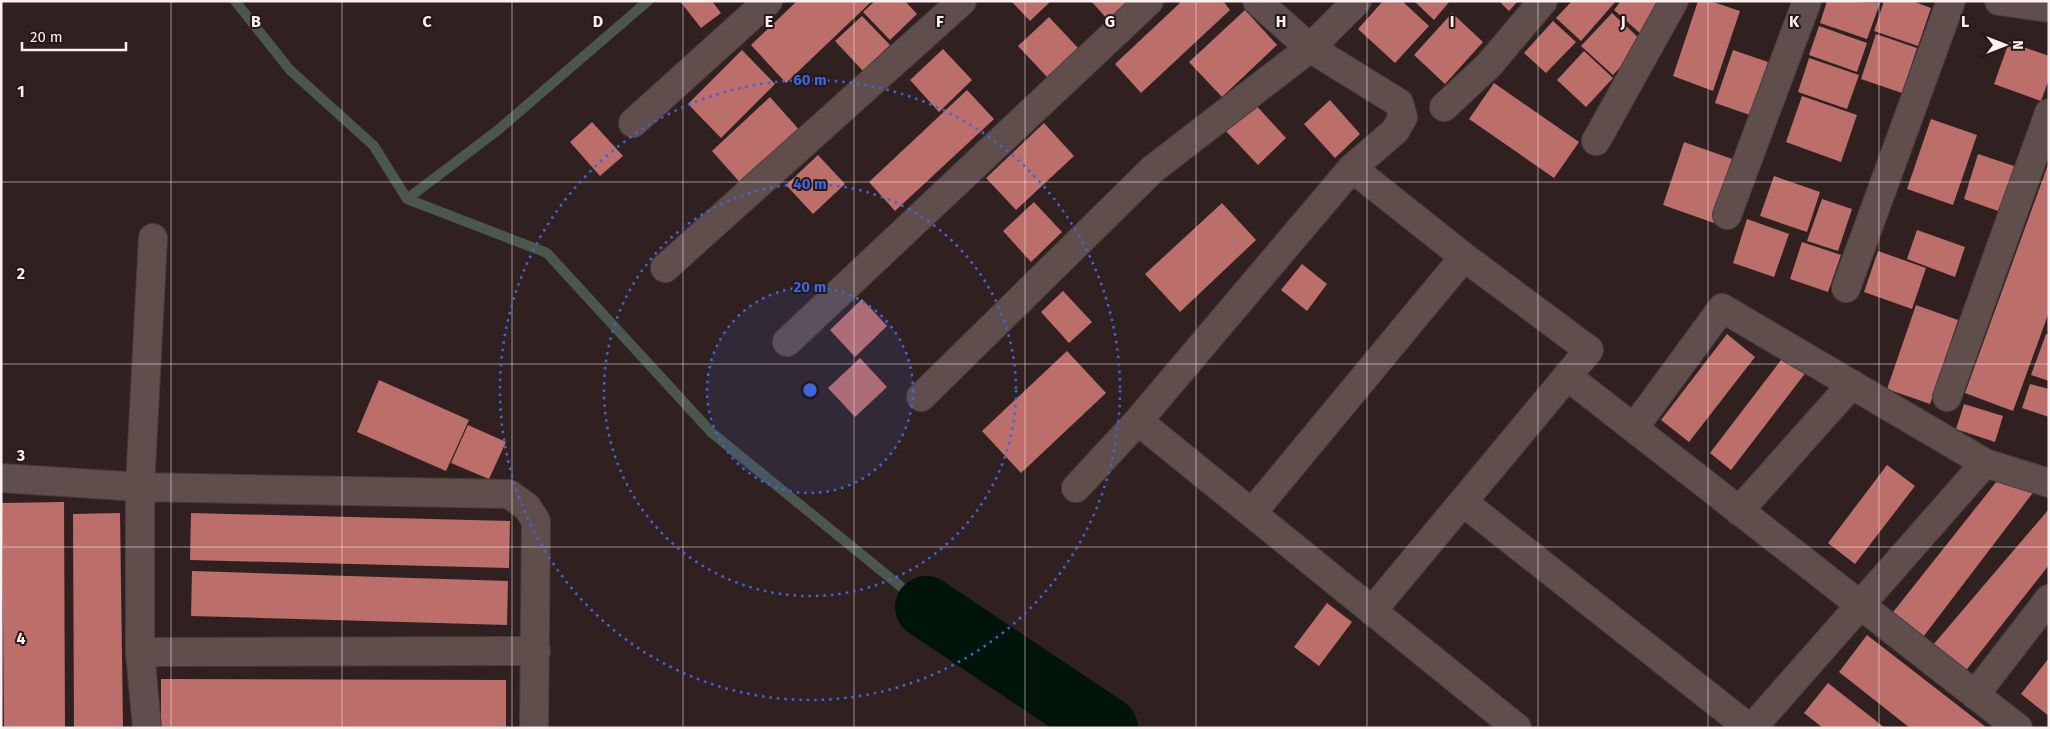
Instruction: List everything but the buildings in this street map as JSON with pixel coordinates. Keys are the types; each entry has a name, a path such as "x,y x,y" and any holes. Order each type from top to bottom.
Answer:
{"street":[{"path":"633,123 768,1"},
{"path":"665,268 962,1"},
{"path":"787,342 1149,1"},
{"path":"1076,488 1138,421 1352,168 1395,131 1403,117 1399,103 1310,48 1258,1"},
{"path":"921,397 1153,169 1310,48 1357,1"},
{"path":"1444,107 1489,65 1543,1"},
{"path":"1727,215 1807,1"},
{"path":"1846,288 1951,1"},
{"path":"1999,1 2049,8"},
{"path":"1596,141 1671,2"},
{"path":"1947,397 2049,113"},
{"path":"1352,168 1464,257 1589,350 1372,611"},
{"path":"147,728 140,652 140,487 153,238"},
{"path":"1252,513 1464,257"},
{"path":"1634,428 1722,308 1985,463 2049,482"},
{"path":"1567,376 2018,728"},
{"path":"1739,511 1852,384"},
{"path":"1138,421 1516,728"},
{"path":"1463,502 1750,728 1985,463"},
{"path":"1,478 140,487 508,494 527,507 536,521 534,728"},
{"path":"1975,695 2049,599"},
{"path":"140,652 536,651"}],"waterway":[{"path":"235,1 290,70 374,146 407,199 547,253 712,433 926,607"},
{"path":"407,199 498,130 648,1"},
{"path":"926,607 1107,728"}]}
